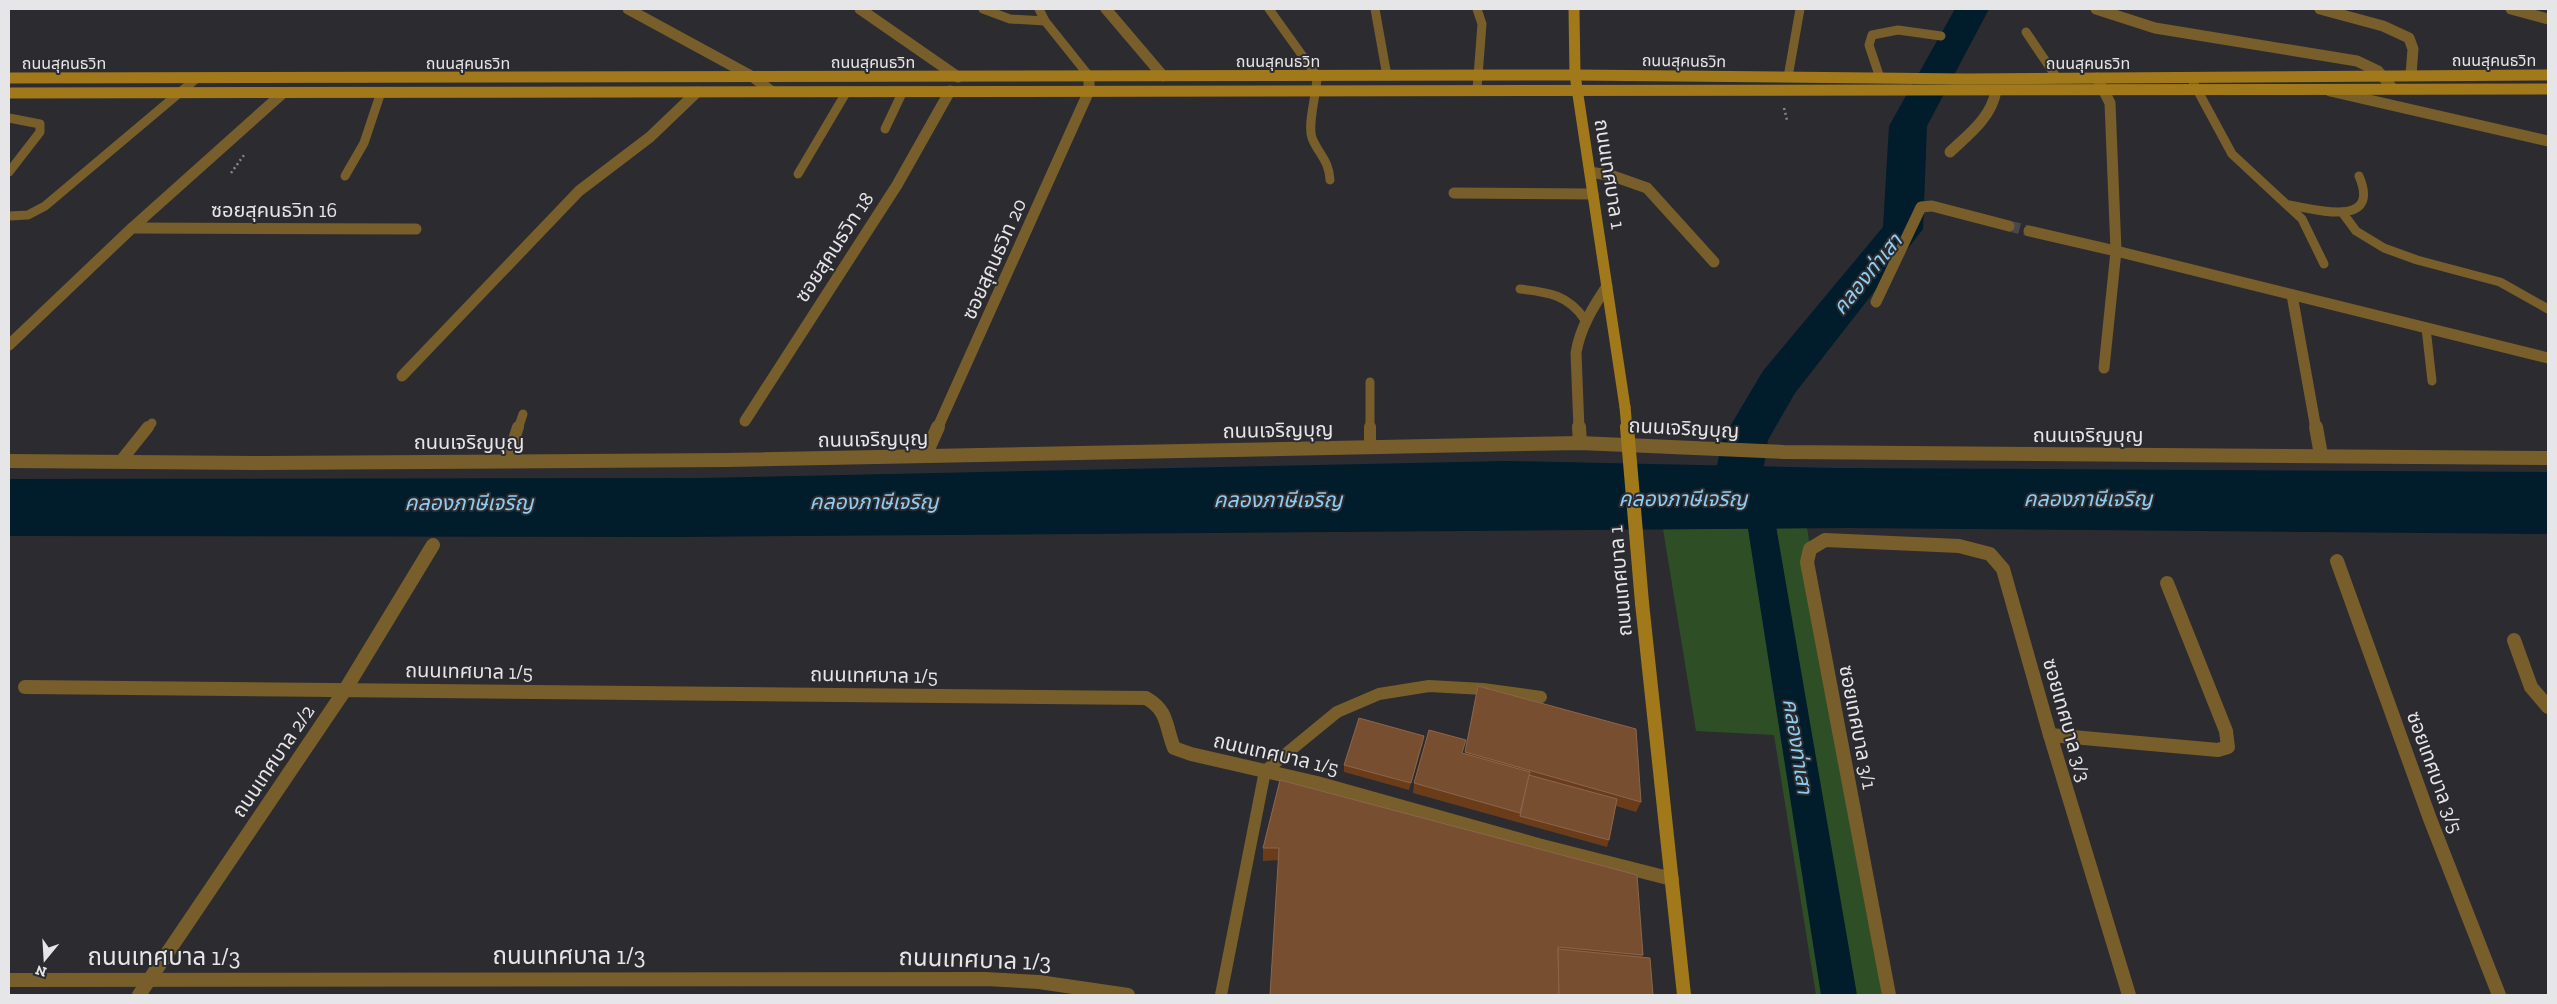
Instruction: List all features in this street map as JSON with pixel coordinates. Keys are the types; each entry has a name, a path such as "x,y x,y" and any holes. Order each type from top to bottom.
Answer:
{"main road":[{"name":"ถนนเทศบาล 1","path":"1574,9 1575,75 1625,407 1642,603 1684,995"},
{"name":"ถนนสุคนธวิท","path":"9,79 1575,75 1966,79 2548,75"},
{"path":"2327,76 2338,89"},
{"path":"1774,77 1778,90"},
{"name":"ถนนสุคนธวิท","path":"9,93 1577,89 2106,91 2548,89"}],"street":[{"path":"628,9 753,77 771,91"},
{"path":"860,9 958,77"},
{"path":"1106,9 1163,76"},
{"path":"2096,9 2128,21 2155,28 2357,61 2372,66 2384,75 2393,89"},
{"path":"2320,9 2384,26 2409,38 2412,49 2411,75"},
{"path":"2511,9 2548,18"},
{"name":"ซอยสุคนธวิท 20","path":"926,456 1089,91 1089,76"},
{"path":"2097,78 2106,91 2110,103 2113,130 2116,251 2104,368"},
{"path":"2320,89 2548,140"},
{"name":"ซอยสุคนธวิท 18","path":"745,421 897,184 950,91"},
{"path":"1950,152 1989,114 1995,102 1996,91"},
{"path":"402,376 579,191 650,137 697,92"},
{"path":"9,345 132,228 283,93"},
{"path":"1590,172 1613,176 1647,188 1714,262"},
{"path":"1454,193 1593,194"},
{"path":"1876,302 1921,207 1932,206 2009,226"},
{"name":"ซอยสุคนธวิท 16","path":"132,228 416,229"},
{"path":"2029,231 2548,358"},
{"path":"1580,443 1576,353 1578,339 1585,320 1607,286"},
{"path":"2292,295 2320,455"},
{"name":"ถนนเจริญบุญ","path":"9,461 507,461 926,456 1580,443 1761,451 2548,458"},
{"name":"ซอยเทศบาล 3/1","path":"1888,995 1807,562 1810,548 1825,540 1892,543"},
{"name":"ซอยเทศบาล 3/3","path":"1892,543 1958,546 1990,554 2003,569 2050,735 2129,995"},
{"name":"ถนนเทศบาล 2/2","path":"139,995 345,690 433,545"},
{"name":"ซอยเทศบาล 3/5","path":"2337,561 2430,819 2499,995"},
{"path":"2050,735 2218,750 2228,747 2226,731 2167,583"},
{"path":"2514,640 2531,687 2548,707"},
{"name":"ถนนเทศบาล 1/5","path":"25,687 1146,698 1159,704 1168,719 1168,736 1174,748 1227,764 1305,780 1610,865 1672,879"},
{"name":"ถนนเทศบาล 1/3","path":"9,980 985,979 1039,982 1128,995"}],"lane":[{"path":"983,9 1010,19 1045,21"},
{"path":"1039,9 1045,21 1089,76"},
{"path":"1269,9 1316,76 1317,90 1311,127 1312,137 1328,166 1330,180"},
{"path":"1375,9 1387,76"},
{"path":"1477,9 1482,24 1477,90"},
{"path":"1788,77 1800,9"},
{"path":"1880,78 1869,45 1872,35 1887,30 1906,30 1941,36"},
{"path":"2026,32 2057,78"},
{"path":"2191,77 2232,154 2302,219 2324,264"},
{"path":"9,216 28,215 45,206 197,78"},
{"path":"798,174 847,91"},
{"path":"885,129 903,91"},
{"path":"344,176 364,143 381,92"},
{"path":"9,118 40,124 40,132 9,172"},
{"path":"2289,205 2342,212 2358,209 2364,203 2365,194 2359,176"},
{"path":"2342,212 2356,230 2414,260 2485,276 2536,300 2548,309"},
{"path":"1520,289 1544,291 1566,298 1576,305 1585,320"},
{"path":"2426,328 2432,381"},
{"path":"1370,382 1370,447"},
{"path":"507,461 523,414"},
{"path":"120,462 152,424"},
{"path":"1221,995 1265,772 1337,712 1379,694 1429,686 1483,689 1541,697"}],"green space":[{"path":"1807,528 1882,995 1816,995 1774,735 1696,731 1663,529"}],"water":[{"name":"คลองภาษีเจริญ","path":"1508,461 1836,468 2548,472 2548,534 1848,528 679,537 9,536 9,479 699,478"}],"building":[{"path":"1478,686 1636,729 1641,802 1465,752"},
{"path":"1359,718 1424,736 1411,783 1344,765"},
{"path":"1429,730 1466,740 1462,753 1530,772 1520,813 1414,783"},
{"path":"1529,775 1617,799 1609,840 1520,816"},
{"path":"1280,780 1637,875 1643,955 1558,947 1559,995 1270,995 1279,848 1263,848"},
{"path":"1558,949 1650,958 1653,995 1559,995"}],"waterway":[{"name":"คลองท่าเสา","path":"1735,497 1745,440 1779,382 1903,229 1908,126 1972,9"},
{"name":"คลองท่าเสา","path":"1757,497 1839,995"}],"tunnel":[{"path":"2009,226 2029,231"}]}
